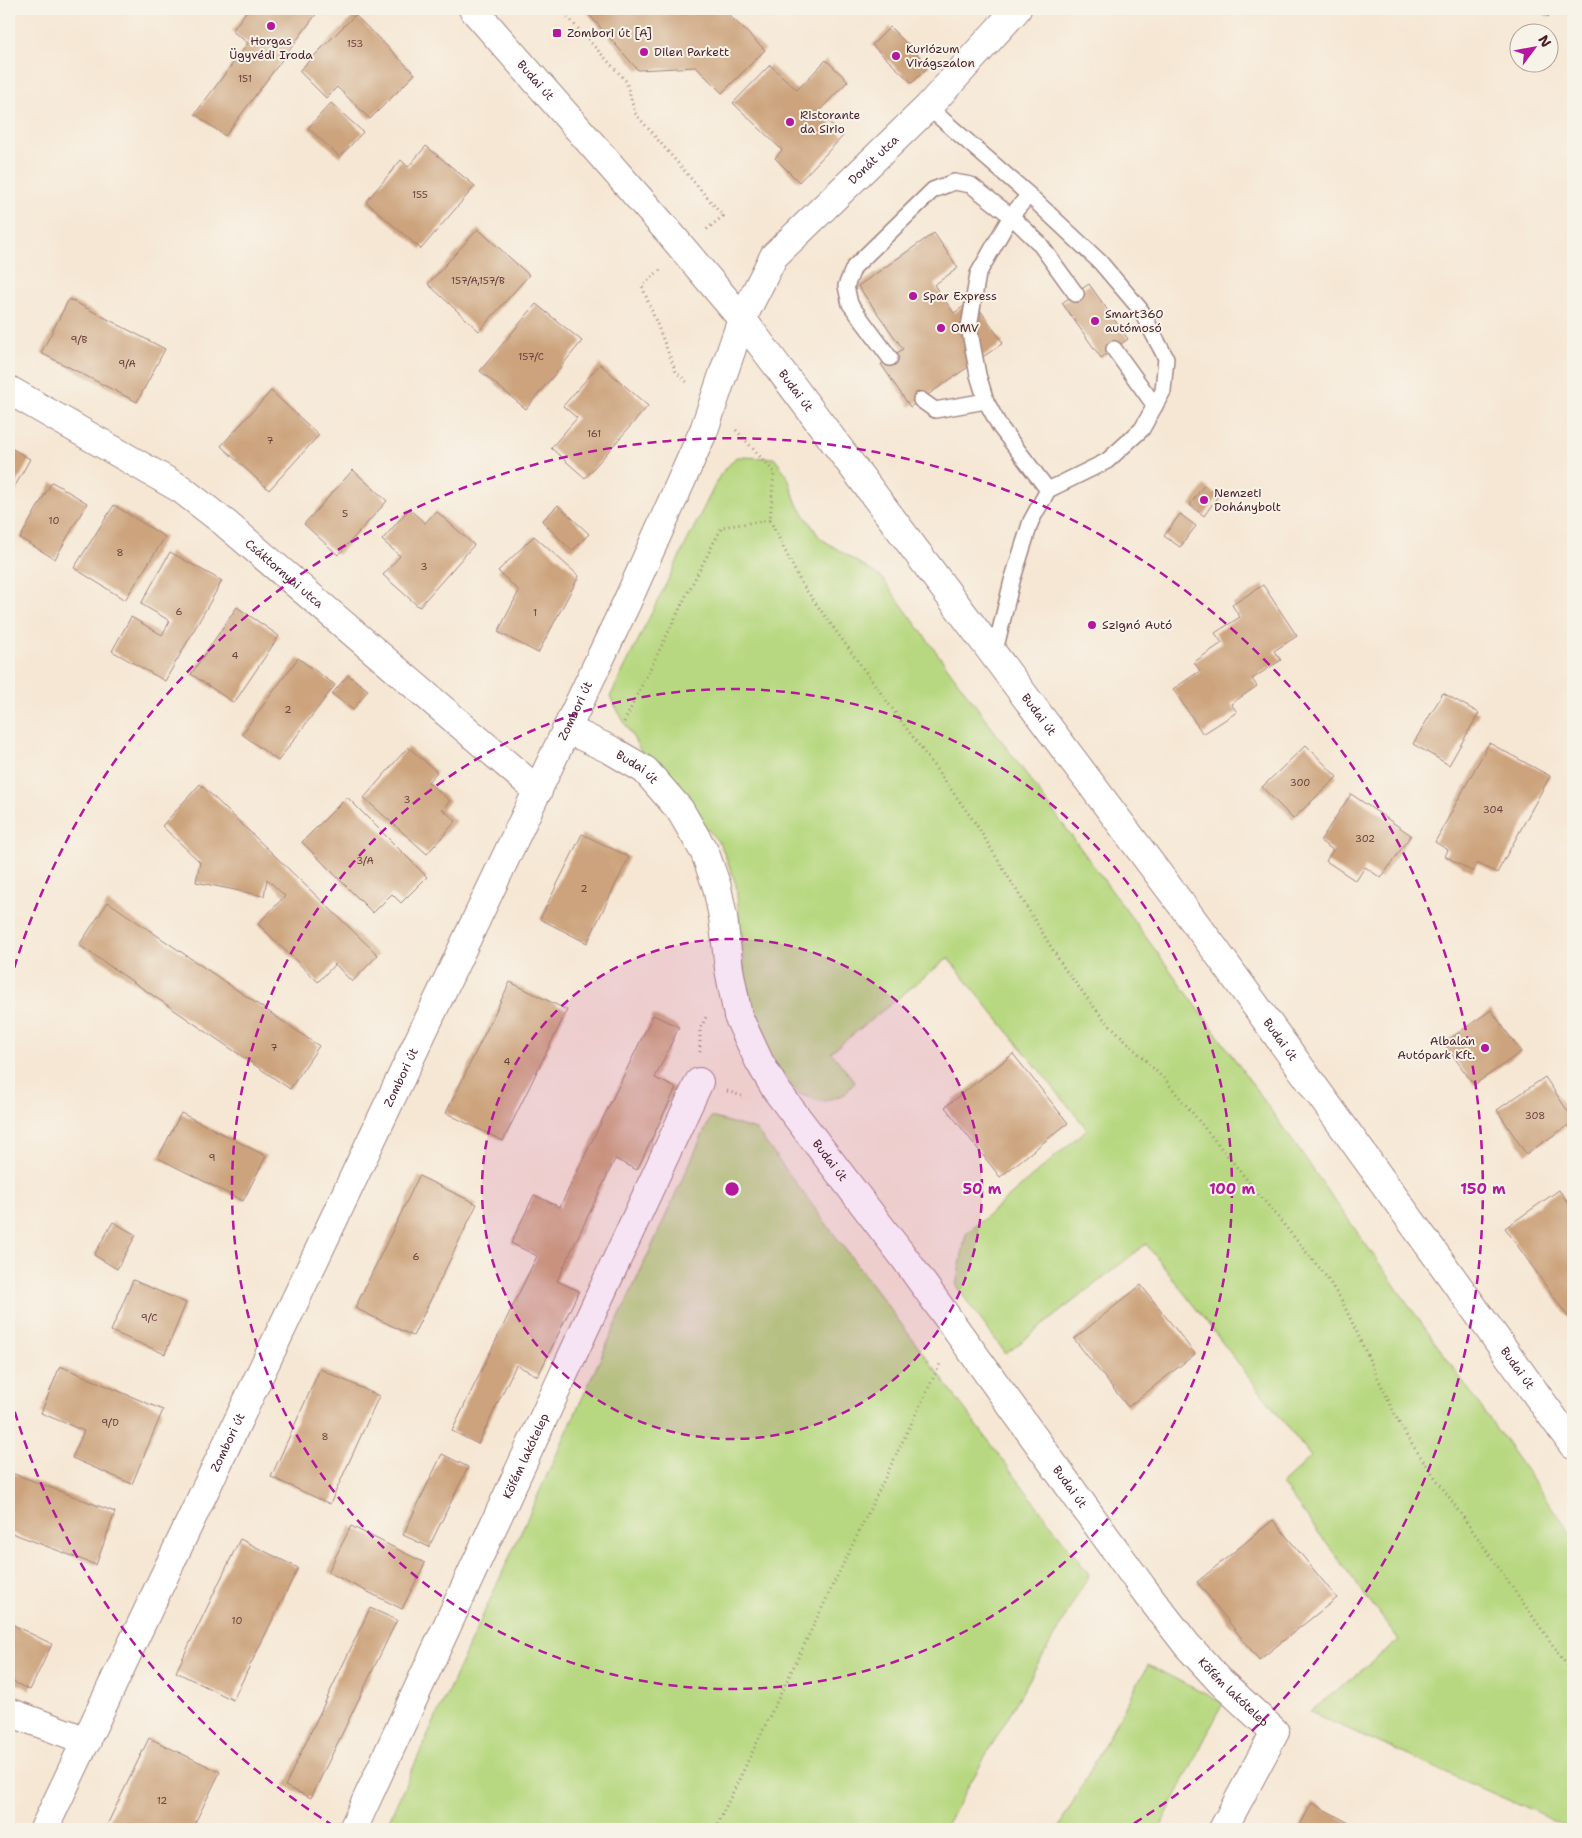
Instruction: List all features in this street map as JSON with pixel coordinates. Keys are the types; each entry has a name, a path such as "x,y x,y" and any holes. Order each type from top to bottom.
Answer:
{"street":[{"name":"Budai út","path":"473,9 667,230 742,319 1214,948 1573,1445"},
{"name":"Donát utca","path":"742,319 774,256 928,106 1015,9"},
{"name":"Zombori út","path":"44,1829 567,730 647,557 704,430 742,319"},
{"name":"Csáktornyai utca","path":"9,390 181,489 225,523 538,791"},
{"name":"Budai út","path":"567,730 611,750 645,770 680,810 705,852 717,887 738,1016 759,1061 776,1090 903,1256 1142,1588"},
{"name":"Köfém lakótelep","path":"353,1829 699,1082"},
{"name":"Köfém lakótelep","path":"1142,1588 1187,1645 1221,1682 1275,1732 1223,1829"},
{"path":"9,1712 87,1741"}],"lane":[{"path":"928,106 1029,195 1100,262 1140,309 1166,358 1163,391 1142,429 1107,461 1048,490 1032,521 1012,581 994,655"},
{"path":"890,358 850,304 846,286 854,267 933,190 954,182 971,185 1011,216 1039,243 1076,294"},
{"path":"1029,195 1011,216 978,274 968,327 978,376 986,400 1000,427 1048,490"},
{"path":"1114,349 1155,406"},
{"path":"921,400 935,410 986,400"}],"path":[{"path":"712,403 774,472 770,520 801,583 976,824 1064,968 1101,1016 1167,1082 1325,1275 1342,1301 1398,1422 1409,1440 1573,1674"},
{"path":"611,750 722,527 770,520"},
{"path":"716,1829 956,1330"}],"green space":[{"path":"736,457 774,458 787,475 796,502 820,538 882,578 1214,1030 1573,1537 1573,1829 1310,1712 1399,1640 1282,1484 1311,1457 1146,1244 1006,1354 956,1286 966,1234 1087,1129 948,958 831,1052 855,1082 845,1094 822,1102 799,1094 778,1069 757,1038 744,968 736,884 721,845 642,753 610,697 720,475"},
{"path":"711,1117 756,1130 1089,1575 944,1829 385,1829"},
{"path":"1148,1665 1223,1703 1159,1829 1058,1829"}],"building":[{"path":"248,9 312,9 317,13 225,136 195,114 248,43 232,31"},
{"path":"584,9 723,9 765,50 722,93 696,67 638,70"},
{"path":"1537,9 1555,9 1548,17"},
{"path":"355,15 415,74 370,119 337,87 326,98 299,71"},
{"path":"890,27 929,66 912,83 872,45"},
{"name":"Ristorante da Sirio","path":"826,60 848,81 818,112 843,136 799,182 775,158 782,150 733,103 770,65 797,90"},
{"path":"331,103 363,132 340,157 308,128"},
{"path":"426,146 475,186 421,249 366,202 401,160 408,167"},
{"path":"478,229 529,275 479,331 428,284"},
{"name":"OMV","path":"934,233 958,268 934,285 954,313 973,300 1003,343 910,407 881,364 903,349 858,286"},
{"name":"Smart360 autómosó","path":"1089,284 1128,339 1101,358 1062,303"},
{"path":"69,299 165,349 137,402 41,353"},
{"path":"536,304 582,341 526,409 480,371"},
{"path":"600,364 648,406 585,478 551,448 577,418 563,406"},
{"path":"271,391 319,435 269,490 221,446"},
{"path":"9,447 30,459 9,497"},
{"path":"353,470 387,501 338,555 304,524"},
{"path":"52,482 87,503 55,559 20,538"},
{"name":"Nemzeti Dohánybolt","path":"1204,485 1218,496 1204,516 1190,505"},
{"path":"114,505 165,537 125,600 74,568"},
{"path":"558,505 589,534 572,551 542,521"},
{"path":"409,509 425,523 436,511 474,545 419,607 383,575 400,556 382,540"},
{"path":"1180,514 1196,526 1180,547 1164,536"},
{"path":"534,536 579,576 538,653 498,632 519,591 498,571"},
{"path":"170,552 222,581 165,681 112,651 131,617 162,635 170,621 141,604"},
{"path":"1263,585 1297,636 1274,651 1281,660 1252,679 1257,686 1231,704 1237,712 1203,734 1173,689 1200,671 1194,662 1222,643 1215,633 1240,617 1232,605"},
{"path":"237,607 279,636 234,703 191,674"},
{"path":"298,658 335,685 278,761 242,734"},
{"path":"348,675 368,690 353,710 332,694"},
{"path":"1443,693 1479,713 1449,765 1413,744"},
{"path":"1489,743 1550,776 1497,873 1477,863 1473,872 1445,856 1448,850 1435,842"},
{"path":"1306,745 1337,777 1293,819 1262,787"},
{"path":"408,747 437,772 428,782 450,801 442,809 456,821 427,854 364,798"},
{"path":"200,784 378,955 352,982 335,964 318,982 258,924 285,896 267,879 264,896 196,882 200,862 162,826"},
{"path":"1351,794 1411,835 1381,878 1365,867 1356,881 1326,861 1333,850 1320,841"},
{"path":"347,797 427,877 401,903 392,894 373,913 302,842"},
{"path":"582,834 629,857 587,943 540,919"},
{"path":"108,902 319,1046 290,1089 79,945"},
{"path":"510,982 567,1010 503,1141 446,1113"},
{"path":"1491,1010 1521,1052 1474,1085 1444,1043"},
{"path":"653,1015 679,1027 655,1078 676,1088 637,1170 615,1159 557,1281 579,1291 538,1376 516,1365 478,1444 452,1431 537,1256 511,1243 534,1195 560,1207"},
{"path":"1013,1054 1068,1123 1000,1177 945,1107"},
{"path":"1545,1077 1573,1119 1573,1122 1526,1154 1497,1110"},
{"path":"181,1113 266,1156 243,1201 158,1158"},
{"path":"419,1176 477,1204 413,1336 355,1308"},
{"path":"1559,1190 1573,1210 1573,1324 1505,1228"},
{"path":"113,1222 136,1235 117,1269 94,1255"},
{"path":"133,1280 186,1303 165,1354 111,1331"},
{"path":"1141,1285 1195,1354 1128,1407 1074,1339"},
{"path":"60,1366 163,1410 132,1484 72,1458 84,1431 41,1413"},
{"path":"320,1369 379,1396 330,1504 271,1477"},
{"path":"442,1454 468,1467 429,1547 403,1535"},
{"path":"9,1472 115,1512 96,1565 9,1532"},
{"path":"1273,1520 1337,1598 1259,1660 1197,1582"},
{"path":"351,1526 425,1563 402,1609 328,1572"},
{"path":"240,1539 298,1568 233,1700 176,1672"},
{"path":"370,1608 397,1620 311,1798 285,1786"},
{"path":"9,1623 52,1644 30,1690 9,1680"},
{"path":"149,1738 220,1772 192,1829 105,1829"},
{"path":"1312,1803 1360,1829 1298,1829"}],"place":[{"name":"Horgas Ügyvédi Iroda","path":"271,26"},
{"name":"Zombori út [A]","path":"557,33"},
{"name":"Dilen Parkett","path":"644,52"},
{"name":"Kuriózum Virágszalon","path":"896,56"},
{"name":"Ristorante da Sirio","path":"790,122"},
{"name":"Spar Express","path":"913,296"},
{"name":"Smart360 autómosó","path":"1095,321"},
{"name":"OMV","path":"941,328"},
{"name":"Nemzeti Dohánybolt","path":"1204,500"},
{"name":"Szignó Autó","path":"1092,625"},
{"name":"Albalan Autópark Kft.","path":"1485,1048"}]}
